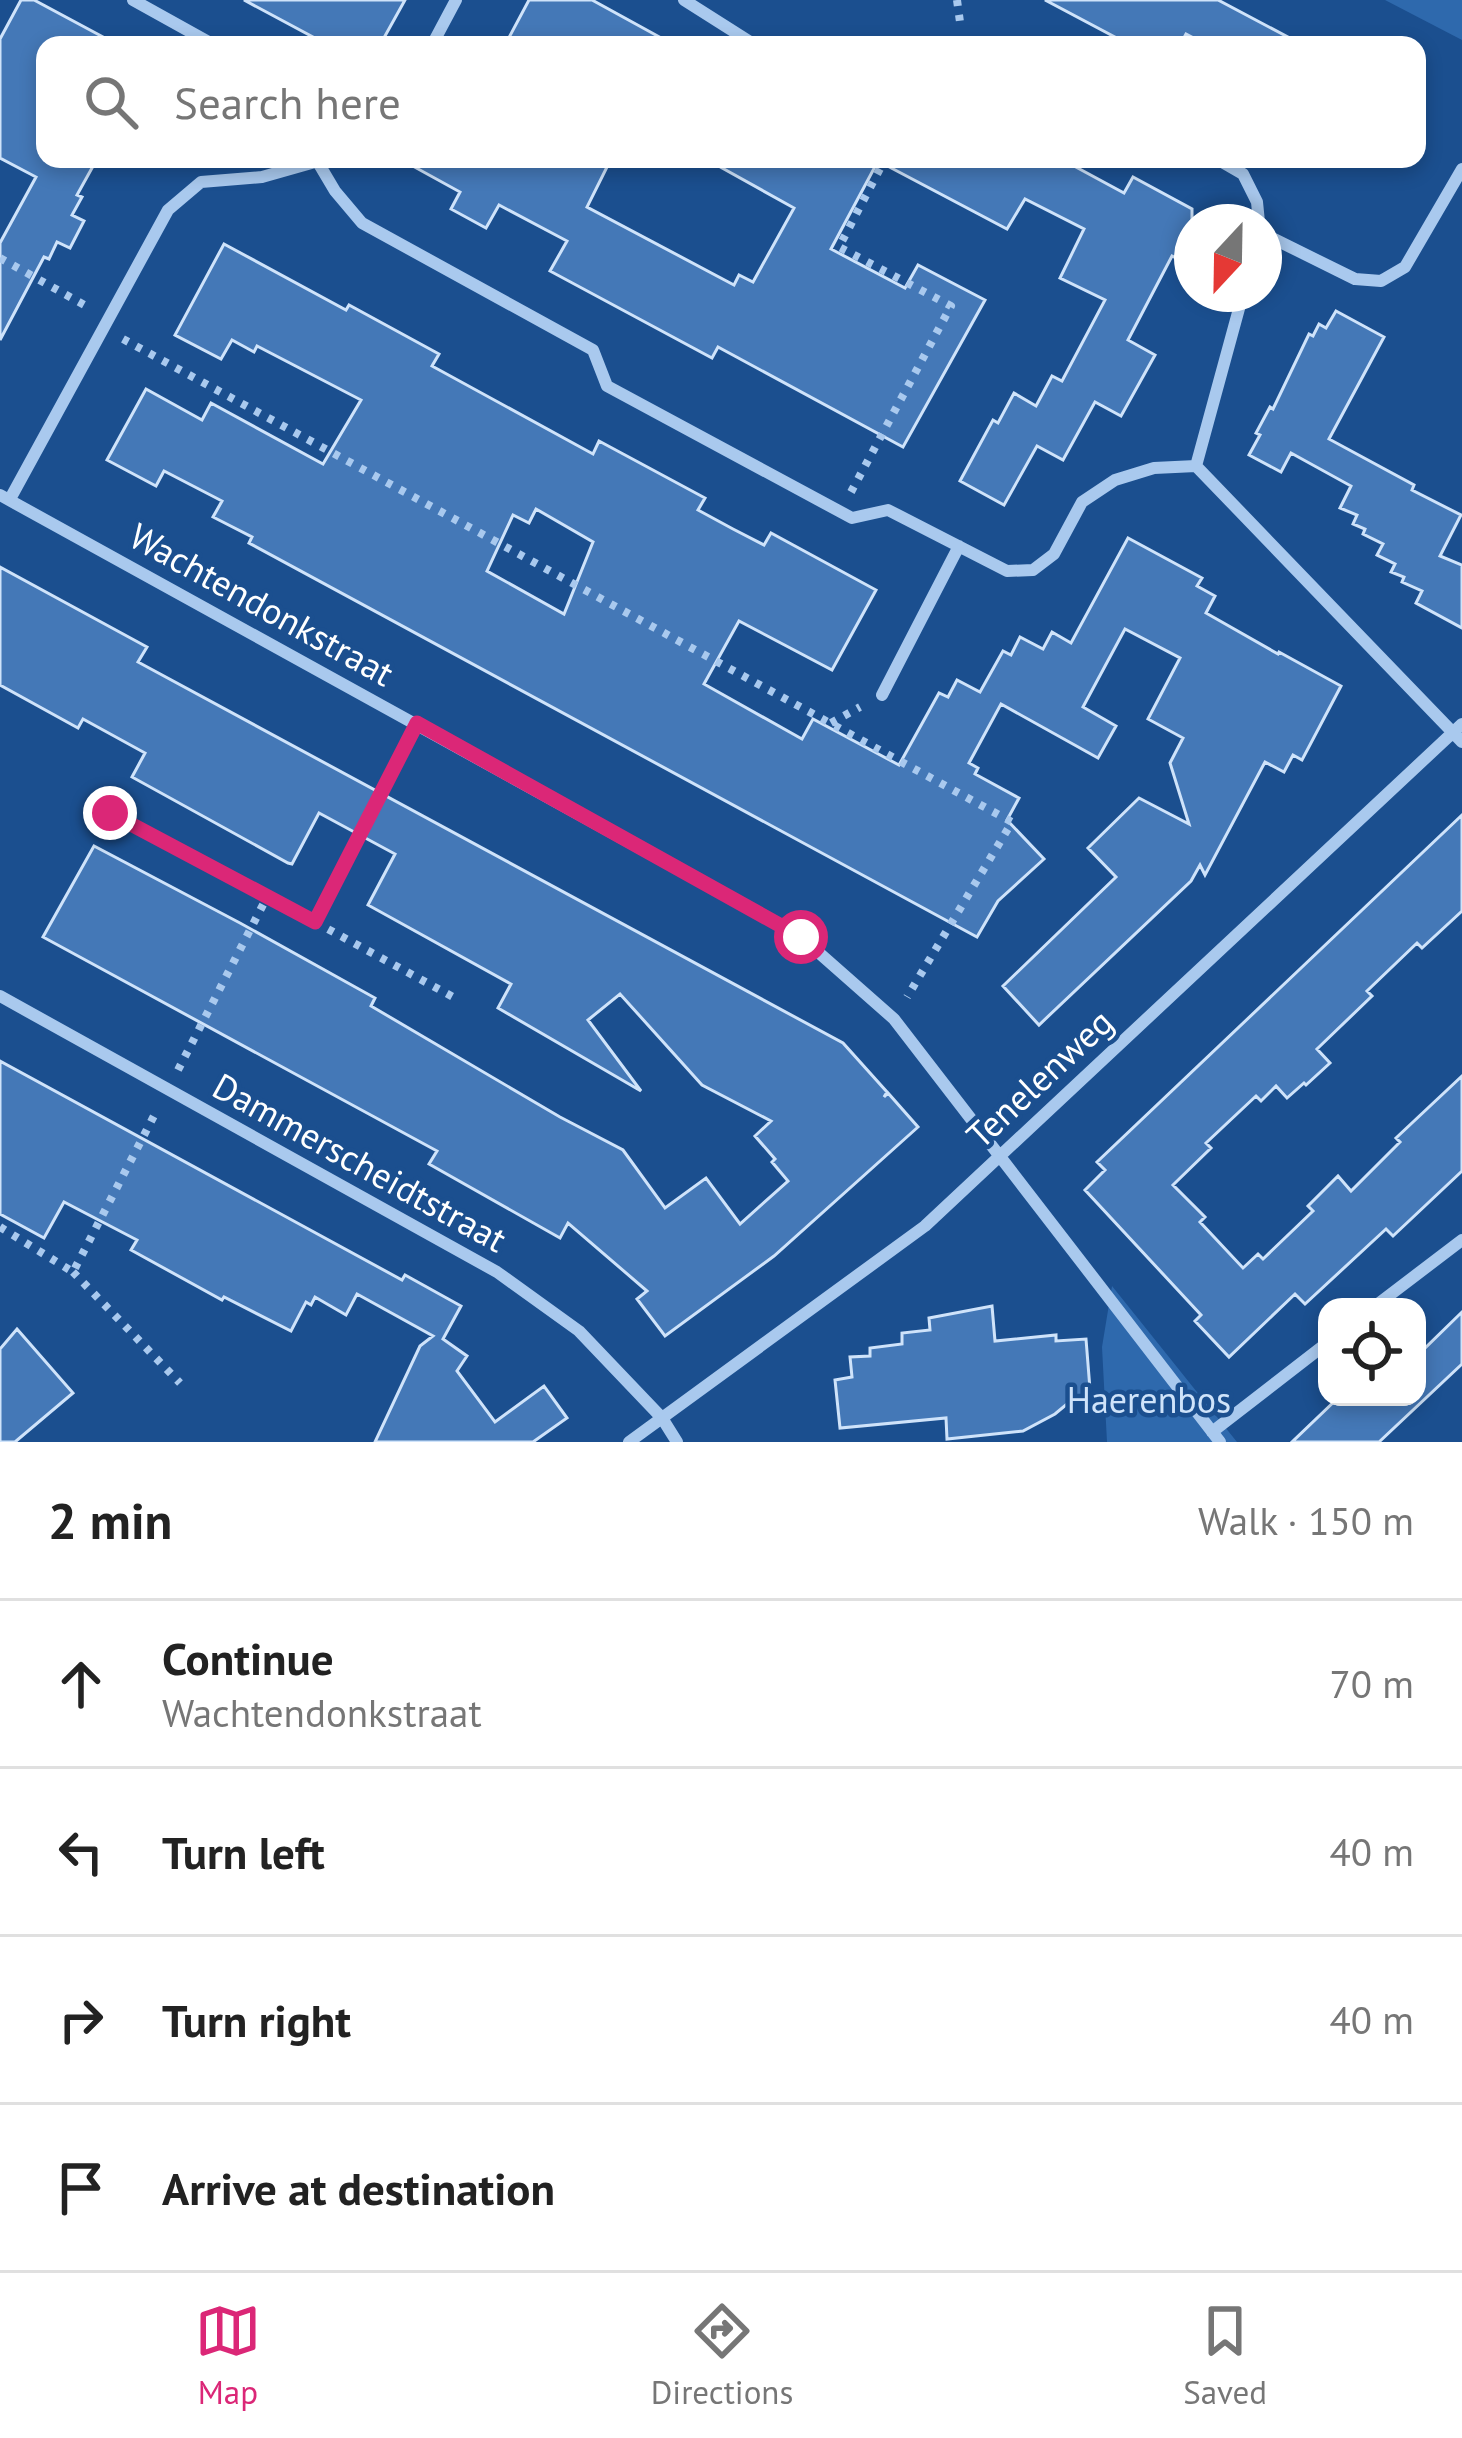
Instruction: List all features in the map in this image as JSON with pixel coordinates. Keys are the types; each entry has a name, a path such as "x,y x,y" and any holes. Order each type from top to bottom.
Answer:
{"street":[{"path":"133,0 198,36"},
{"path":"437,36 456,0"},
{"path":"684,0 741,36"},
{"path":"5,497 168,210 201,182 262,177 292,168"},
{"path":"323,168 362,223 593,350 607,386 852,518 888,510 1007,571 1033,570 1054,554 1082,502 1115,480 1154,468 1196,466 1459,733"},
{"path":"1232,168 1243,174 1257,204"},
{"path":"1282,243 1355,280 1382,280 1406,267 1462,169"},
{"path":"1196,466 1238,312"},
{"name":"Wachtendonkstraat","path":"5,497 801,937 894,1019 1216,1437"},
{"path":"882,695 959,546"},
{"name":"Tenelenweg","path":"629,1442 925,1226 1459,733"},
{"name":"Dammerscheidtstraat","path":"0,996 496,1272 579,1331 662,1418 677,1442"},
{"path":"1386,1298 1462,1240"},
{"path":"1216,1437 1318,1351"}],"path":[{"path":"840,512 951,306 839,247 879,168"},
{"path":"0,258 105,323 1012,822 894,1019"},
{"path":"315,922 417,723"},
{"path":"110,813 455,998"},
{"path":"73,1272 267,897"},
{"path":"0,1227 73,1272 180,1383"}],"green space":[{"path":"1385,0 1462,0 1462,40"},
{"name":"Haerenbos","path":"1112,1286 1237,1442 1107,1442 1102,1347"}],"building":[{"path":"21,0 34,0 101,36 36,36 36,168 92,168 77,195 82,197 72,215 84,221 70,248 57,242 49,259 44,257 0,340 0,243 36,177 0,158 0,39"},
{"path":"244,0 405,0 385,36 311,36"},
{"path":"529,0 592,0 658,36 510,36"},
{"path":"1045,0 1218,0 1286,36 1186,34 1113,36"},
{"path":"416,168 606,168 587,207 734,285 739,275 753,282 794,208 722,168 874,168 831,249 905,288 918,265 985,300 903,447 718,347 712,358 550,271 567,241 499,205 486,228 451,209 460,192"},
{"path":"891,168 1078,168 1124,193 1133,177 1183,204 1174,204 1174,257 1128,340 1155,355 1121,416 1095,402 1063,460 1037,446 1004,505 960,481 993,420 998,423 1014,393 1036,406 1052,376 1062,381 1105,300 1060,278 1084,229 1025,199 1007,229"},
{"path":"224,244 439,354 432,366 593,454 599,441 705,498 698,510 733,529 764,545 771,533 876,590 832,670 739,621 704,684 802,739 813,719 899,765 939,693 948,697 957,680 980,692 1003,651 1011,655 1020,637 1043,649 1052,632 1071,643 1128,538 1202,578 1197,586 1215,596 1206,613 1341,686 1302,760 1293,755 1284,772 1265,762 1205,875 1200,865 1191,881 1039,1025 1003,986 1116,877 1088,848 1139,798 1189,824 1170,763 1183,738 1148,719 1180,658 1125,629 1083,707 1116,726 1098,758 1001,704 969,763 978,768 975,774 1019,798 1007,820 1044,859 998,901 977,937 249,543 252,537 213,517 222,501 164,471 156,486 107,460 146,389 202,420 211,403 323,464 361,400 257,346 254,352 232,340 221,359 175,335","holes":["536,509 593,542 564,614 487,571 513,515 529,523"]},
{"path":"1336,311 1384,337 1329,439 1461,515 1440,556 1462,565 1462,628 1416,603 1422,591 1391,572 1395,564 1377,555 1383,544 1353,524 1357,515 1340,508 1351,486 1291,453 1281,472 1249,455 1309,334 1313,336 1319,324 1326,328"},
{"path":"0,567 147,647 138,662 843,1043 887,1092 884,1097 888,1093 918,1127 774,1256 665,1336 637,1299 647,1291 568,1223 560,1238 429,1164 437,1151 43,937 94,846 375,998 371,1006 623,1150 665,1208 706,1178 740,1224 788,1181 755,1136 771,1121 702,1085 620,994 588,1020 641,1091 498,1008 511,984 368,905 395,854 319,813 292,864 288,863 132,777 145,753 83,719 78,728 0,685"},
{"path":"1462,815 1462,911 1422,948 1417,943 1367,991 1372,996 1317,1049 1330,1063 1287,1098 1276,1086 1261,1101 1256,1096 1206,1143 1211,1148 1173,1185 1205,1217 1200,1222 1243,1268 1258,1254 1263,1259 1313,1211 1308,1206 1338,1176 1351,1191 1400,1142 1396,1138 1462,1076 1462,1171 1393,1236 1386,1229 1305,1304 1295,1294 1229,1357 1195,1321 1201,1315 1085,1190 1105,1170 1097,1162"},
{"path":"0,1061 402,1280 405,1275 461,1306 443,1339 467,1356 457,1371 495,1422 544,1386 567,1418 533,1442 375,1442 420,1346 433,1336 357,1294 346,1315 315,1297 311,1305 306,1302 291,1331 131,1250 137,1240 64,1202 44,1238 0,1214"},
{"path":"992,1306 995,1341 1056,1335 1056,1341 1086,1339 1091,1402 1067,1404 1023,1431 947,1439 946,1418 840,1428 835,1380 852,1377 850,1357 870,1356 870,1348 902,1344 902,1333 930,1330 929,1318"},
{"path":"1462,1312 1462,1364 1426,1398 1426,1347"},
{"path":"17,1329 73,1393 15,1442 0,1442 0,1349"},
{"path":"1330,1406 1417,1406 1379,1442 1292,1442"}],"route":[{"path":"110,813 315,922 417,723 801,937"}]}
